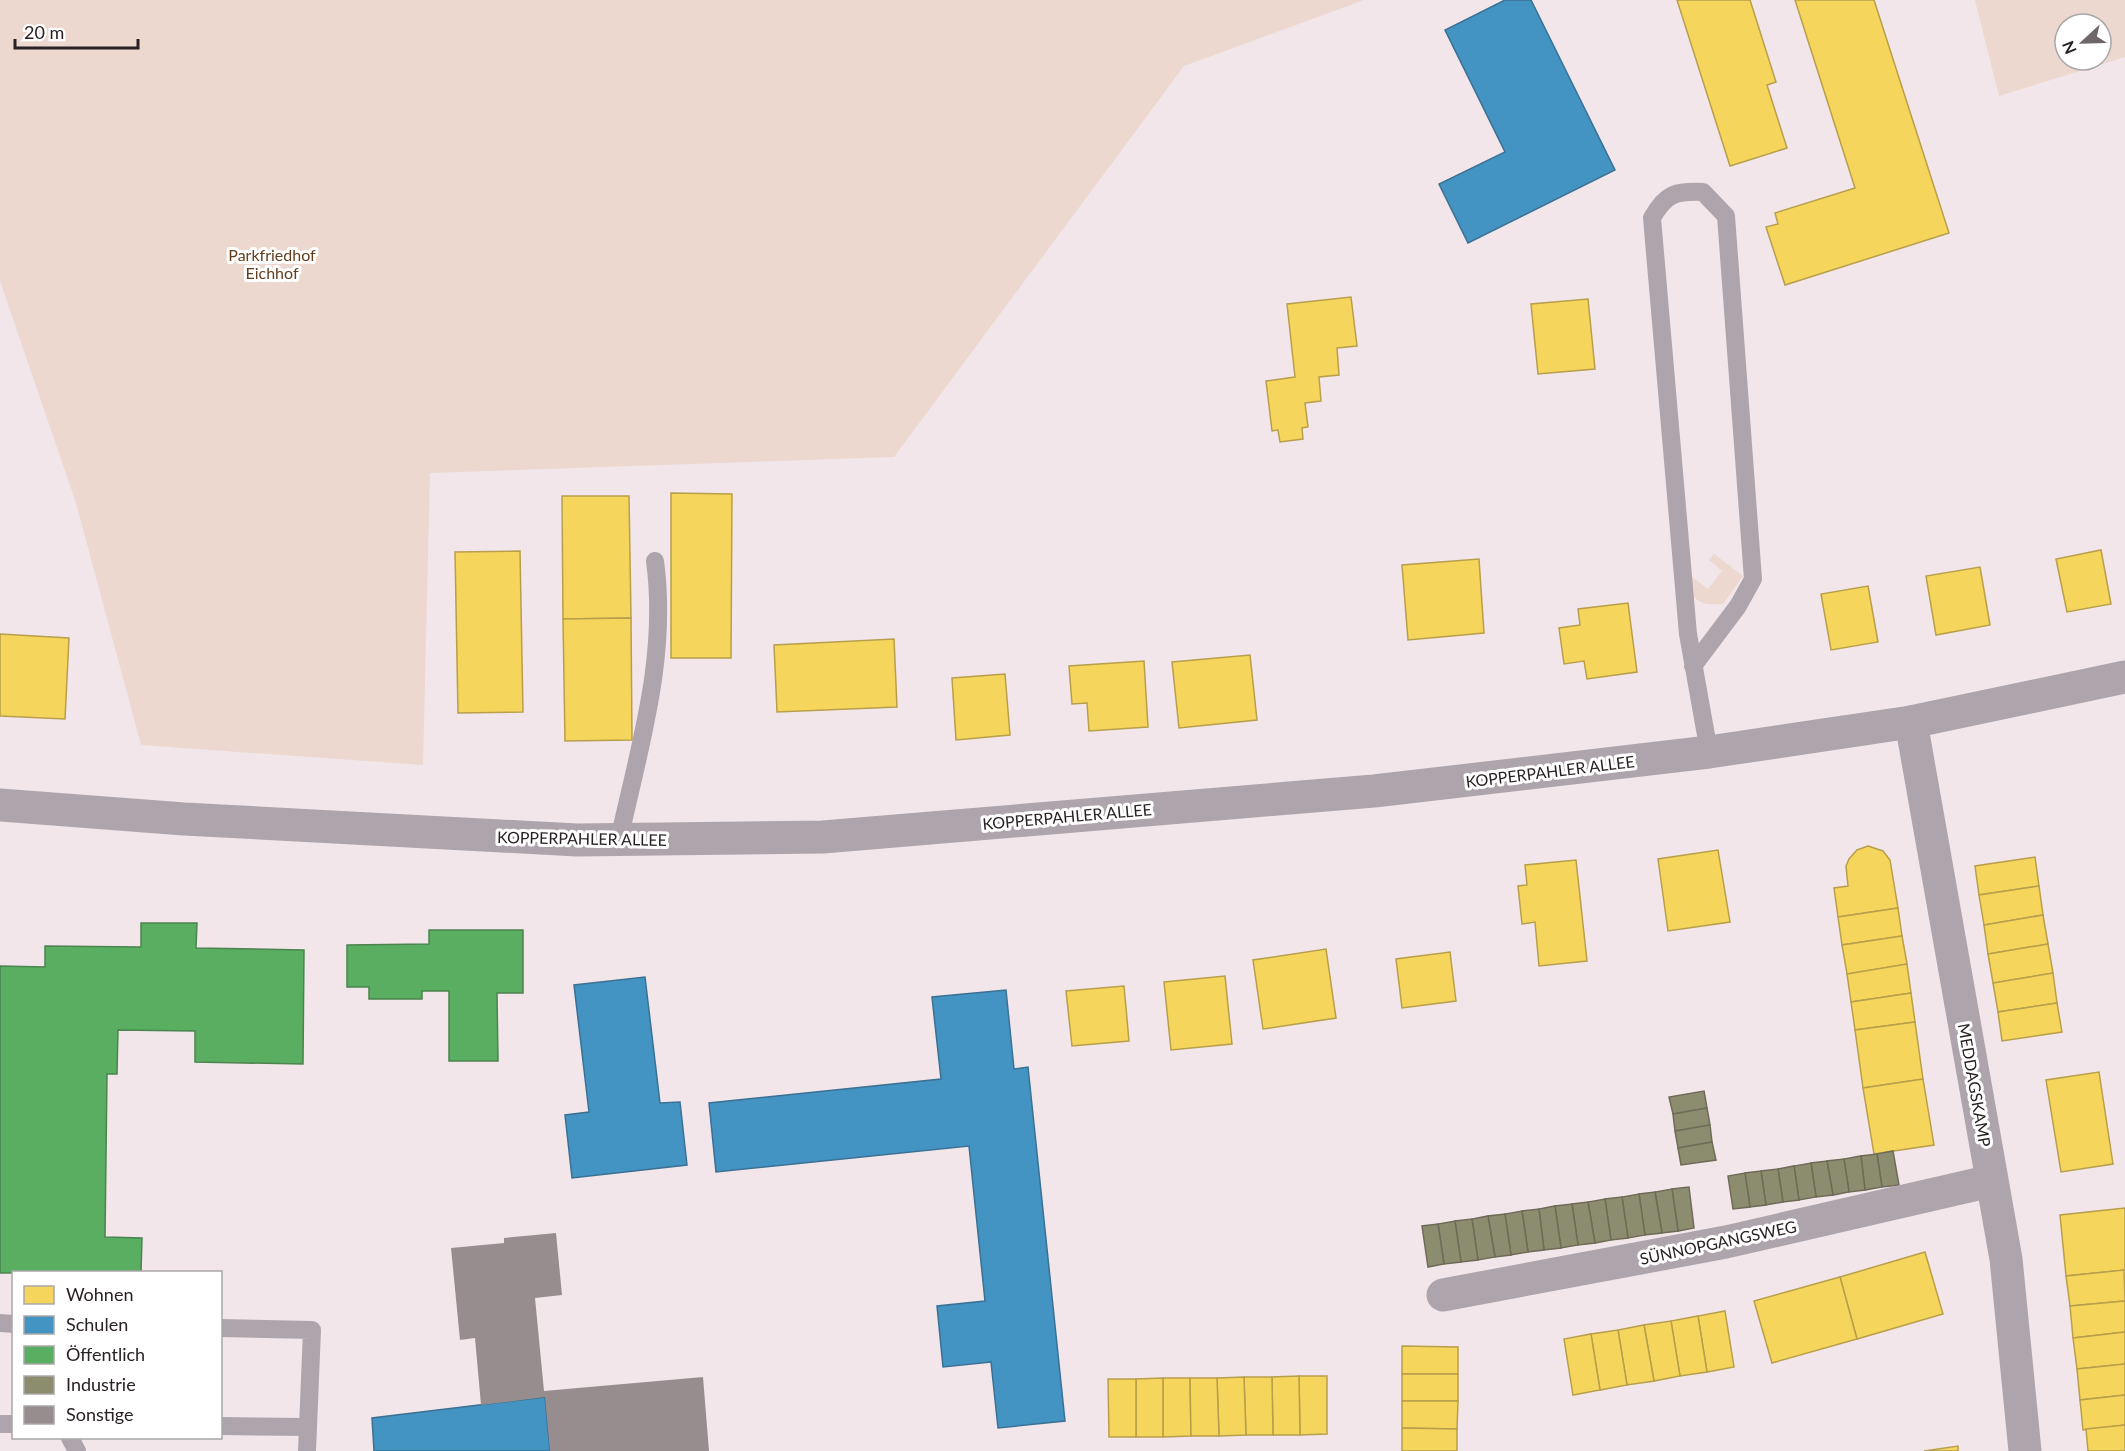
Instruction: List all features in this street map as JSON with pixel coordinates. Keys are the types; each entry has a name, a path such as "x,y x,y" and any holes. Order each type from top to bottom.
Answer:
{"street":[{"name":"KOPPERPAHLER ALLEE","path":"0,805 399,832 619,840 823,837 1374,791 1708,752 1911,722 2125,677"},
{"name":"MEDDAGSKAMP","path":"1911,722 2006,1259 2025,1451"},
{"name":"SÜNNOPGANGSWEG","path":"1443,1295 1726,1242 1991,1181"}],"lane":[{"path":"1693,666 1738,606 1753,579 1726,216 1703,192 1679,192 1660,203 1652,218 1688,634 1693,666 1708,752"},
{"path":"619,840 652,694 658,649 658,586 655,561"},
{"path":"222,1328 312,1330 307,1451"},
{"path":"222,1426 308,1427"}],"green space":[{"name":"Parkfriedhof Eichhof","path":"0,0 1364,0 1184,66 894,457 430,473 423,765 141,745 76,503 0,281"},
{"path":"1975,0 2125,0 2125,57 2113,61 2113,12 2053,12 2053,72 2077,72 1999,96"},
{"path":"1714,554 1743,576 1723,604 1707,604 1696,599 1689,583 1688,574 1708,589 1722,571 1709,560"}],"building: Wohnen":[{"path":"1677,0 1750,0 1776,82 1767,85 1787,148 1730,166"},
{"path":"1795,0 1874,0 1949,233 1785,285 1766,227 1778,224 1775,213 1855,188"},
{"path":"1351,297 1357,346 1337,348 1339,375 1319,377 1321,401 1305,403 1308,427 1302,428 1303,439 1280,442 1278,430 1272,431 1266,381 1295,377 1287,304"},
{"path":"1588,299 1595,369 1538,374 1531,304"},
{"path":"671,493 732,494 731,658 671,658"},
{"path":"562,496 629,496 631,618 563,619"},
{"path":"2101,550 2111,604 2067,612 2056,559"},
{"path":"520,551 523,712 458,713 455,552"},
{"path":"1479,559 1484,633 1408,640 1402,565"},
{"path":"1980,567 1990,625 1936,635 1926,576"},
{"path":"1868,586 1878,642 1831,650 1821,594"},
{"path":"1628,603 1637,672 1587,679 1584,661 1564,664 1559,628 1580,625 1578,609"},
{"path":"631,618 632,740 565,741 563,619"},
{"path":"0,634 69,638 65,719 0,716"},
{"path":"894,639 897,707 777,712 774,645"},
{"path":"1250,655 1257,720 1179,728 1172,662"},
{"path":"1144,661 1148,727 1089,731 1087,703 1072,704 1069,666"},
{"path":"1005,674 1010,735 956,740 952,678"},
{"path":"1868,846 1883,851 1890,860 1898,908 1838,917 1834,888 1848,886 1846,866 1849,859 1857,850"},
{"path":"1718,850 1730,922 1668,931 1658,859"},
{"path":"2035,857 2039,886 1979,895 1975,866"},
{"path":"1576,860 1587,961 1539,966 1535,922 1522,924 1518,886 1527,885 1525,865"},
{"path":"2039,886 2043,915 1984,925 1979,895"},
{"path":"1898,908 1902,936 1842,945 1838,917"},
{"path":"2043,915 2048,944 1988,954 1984,925"},
{"path":"1902,936 1907,964 1847,974 1842,945"},
{"path":"2048,944 2053,973 1993,983 1988,954"},
{"path":"1326,949 1336,1018 1263,1029 1253,960"},
{"path":"1450,952 1456,1001 1402,1008 1396,959"},
{"path":"1907,964 1911,993 1851,1002 1847,974"},
{"path":"2053,973 2057,1003 1998,1012 1993,983"},
{"path":"1225,976 1232,1044 1171,1050 1164,982"},
{"path":"1124,986 1129,1041 1072,1046 1066,991"},
{"path":"1911,993 1915,1022 1855,1030 1851,1002"},
{"path":"2057,1003 2062,1032 2002,1041 1998,1012"},
{"path":"1915,1022 1923,1079 1863,1088 1855,1030"},
{"path":"2099,1072 2113,1164 2061,1172 2046,1080"},
{"path":"1923,1079 1934,1145 1874,1154 1863,1088"},
{"path":"2125,1208 2125,1270 2066,1276 2060,1215"},
{"path":"1925,1252 1943,1314 1857,1339 1840,1277"},
{"path":"2124,1270 2125,1301 2070,1306 2066,1276"},
{"path":"1840,1277 1857,1339 1772,1363 1754,1301"},
{"path":"2125,1301 2125,1332 2073,1338 2070,1306"},
{"path":"1725,1311 1734,1367 1707,1372 1698,1316"},
{"path":"1698,1316 1707,1372 1680,1376 1671,1321"},
{"path":"1671,1321 1680,1376 1654,1381 1644,1325"},
{"path":"1644,1325 1654,1381 1627,1385 1618,1330"},
{"path":"1618,1330 1627,1385 1600,1390 1591,1334"},
{"path":"2125,1332 2125,1364 2077,1369 2073,1338"},
{"path":"1591,1334 1600,1390 1573,1395 1564,1339"},
{"path":"1402,1346 1458,1347 1458,1374 1402,1374"},
{"path":"2125,1364 2125,1395 2080,1400 2077,1369"},
{"path":"1402,1374 1458,1374 1458,1401 1402,1401"},
{"path":"1299,1376 1327,1376 1327,1434 1300,1435"},
{"path":"1299,1376 1300,1435 1273,1435 1272,1377"},
{"path":"1244,1377 1272,1377 1273,1435 1246,1435"},
{"path":"1244,1377 1246,1435 1219,1436 1217,1378"},
{"path":"1163,1378 1190,1378 1191,1436 1163,1437"},
{"path":"1163,1378 1163,1437 1136,1437 1136,1379"},
{"path":"1190,1378 1217,1378 1219,1436 1191,1436"},
{"path":"1108,1379 1136,1379 1136,1437 1109,1437"},
{"path":"2125,1395 2125,1425 2083,1430 2080,1400"},
{"path":"1402,1401 1458,1401 1457,1429 1402,1428"},
{"path":"2125,1425 2125,1451 2088,1451 2086,1429"},
{"path":"1402,1428 1457,1429 1457,1451 1402,1451"},
{"path":"1958,1446 1958,1451 1924,1451"}],"building: Schulen":[{"path":"1505,0 1531,0 1615,170 1468,243 1439,184 1505,152 1445,30"},
{"path":"645,977 660,1103 680,1102 687,1165 572,1178 565,1115 589,1112 574,985"},
{"path":"1006,990 1014,1069 1028,1067 1065,1421 998,1428 991,1362 943,1367 937,1306 985,1301 969,1146 716,1172 709,1103 941,1079 932,997"},
{"path":"545,1397 550,1451 374,1451 372,1418"}],"building: Öffentlich":[{"path":"141,923 197,923 196,948 304,950 303,1064 195,1062 195,1031 118,1030 117,1074 107,1074 105,1237 142,1238 141,1271 12,1271 12,1273 0,1273 0,966 45,967 45,946 141,947"},
{"path":"429,930 523,930 523,993 497,993 498,1061 449,1061 449,991 422,991 422,999 369,999 369,987 347,987 347,945 429,944"}],"building: Industrie":[{"path":"1704,1091 1707,1108 1673,1114 1669,1097"},
{"path":"1707,1108 1710,1125 1675,1131 1673,1114"},
{"path":"1710,1125 1712,1142 1678,1148 1675,1131"},
{"path":"1712,1142 1716,1160 1681,1165 1678,1148"},
{"path":"1893,1151 1899,1185 1882,1187 1877,1154"},
{"path":"1877,1154 1882,1187 1865,1190 1861,1156"},
{"path":"1861,1156 1865,1190 1849,1192 1844,1159"},
{"path":"1844,1159 1849,1192 1833,1195 1827,1161"},
{"path":"1827,1161 1833,1195 1816,1197 1811,1163"},
{"path":"1811,1163 1816,1197 1799,1200 1794,1166"},
{"path":"1794,1166 1799,1200 1783,1202 1778,1169"},
{"path":"1778,1169 1783,1202 1766,1205 1761,1171"},
{"path":"1761,1171 1766,1205 1750,1207 1745,1173"},
{"path":"1745,1173 1750,1207 1733,1209 1728,1176"},
{"path":"1689,1187 1694,1228 1678,1231 1672,1189"},
{"path":"1672,1189 1678,1231 1662,1233 1655,1192"},
{"path":"1655,1192 1662,1233 1645,1235 1639,1194"},
{"path":"1639,1194 1645,1235 1628,1238 1622,1197"},
{"path":"1622,1197 1628,1238 1611,1240 1605,1199"},
{"path":"1605,1199 1611,1240 1595,1243 1588,1202"},
{"path":"1588,1202 1595,1243 1578,1245 1572,1204"},
{"path":"1572,1204 1578,1245 1561,1248 1555,1206"},
{"path":"1555,1206 1561,1248 1544,1250 1539,1209"},
{"path":"1539,1209 1544,1250 1528,1252 1522,1211"},
{"path":"1522,1211 1528,1252 1511,1255 1505,1214"},
{"path":"1505,1214 1511,1255 1495,1257 1488,1216"},
{"path":"1488,1216 1495,1257 1478,1260 1472,1219"},
{"path":"1472,1219 1478,1260 1461,1262 1455,1221"},
{"path":"1455,1221 1461,1262 1444,1264 1438,1224"},
{"path":"1438,1224 1444,1264 1428,1267 1422,1226"}],"building: Sonstige":[{"path":"556,1233 562,1295 535,1298 544,1391 703,1377 709,1451 550,1451 545,1397 481,1405 475,1338 460,1340 451,1248 504,1243 504,1238"}]}
